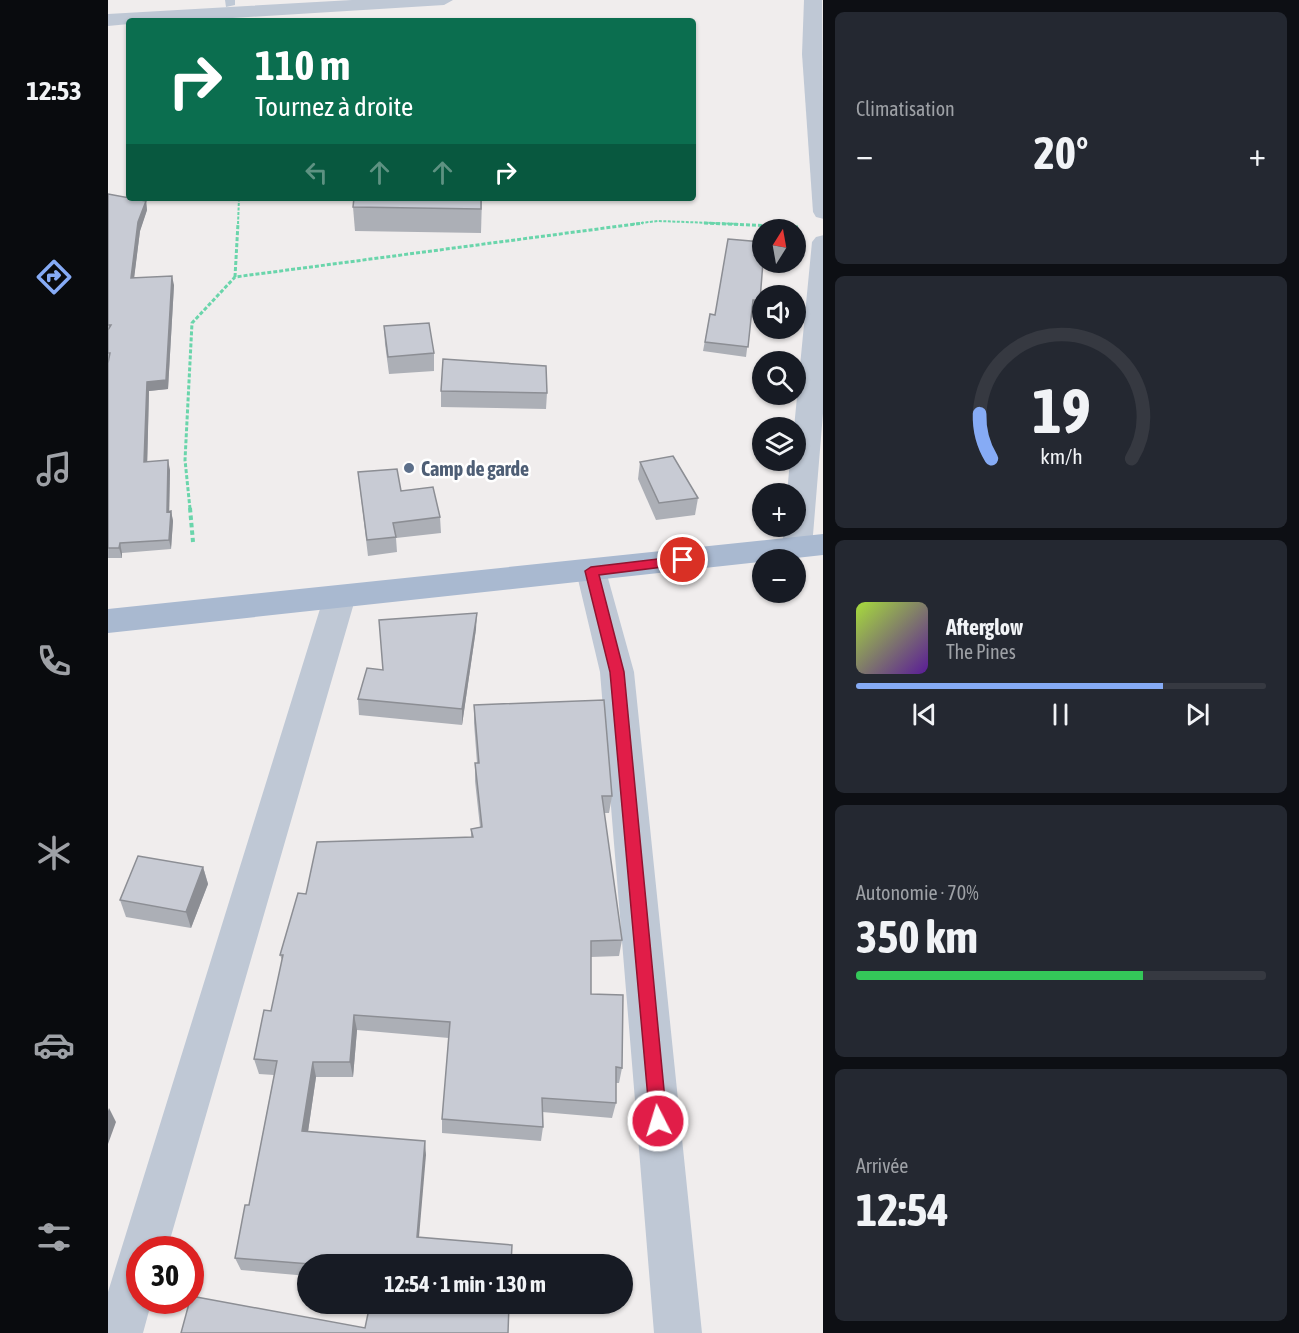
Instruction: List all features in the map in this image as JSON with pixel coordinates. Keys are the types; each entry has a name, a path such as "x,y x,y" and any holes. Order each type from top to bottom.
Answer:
{"main road":[{"path":"108,621 810,546"}],"street":[{"path":"142,18 444,0"},
{"path":"813,0 818,58 823,186"},
{"path":"108,20 126,19"},
{"path":"810,546 823,264"},
{"path":"591,571 617,672 678,1333"},
{"path":"148,1236 340,596"},
{"path":"119,1333 126,1310"}],"path":[{"path":"235,278 239,201"},
{"path":"193,542 185,460 192,323 235,278 658,221 752,225"}],"building":[{"path":"108,194 126,197 126,201 146,201 138,222 131,278 172,276 166,380 147,382 144,462 168,460 167,512 171,511 169,540 120,543 119,548 108,548 108,363 110,353 108,353 108,330 111,325 108,325"},
{"path":"354,201 481,201 481,209 353,207"},
{"path":"728,239 752,241 752,273 762,273 761,285 752,285 748,347 705,342 710,314 715,315"},
{"path":"429,323 434,353 388,357 384,326"},
{"path":"443,359 546,366 547,393 441,391"},
{"path":"673,456 698,498 659,503 640,462"},
{"path":"397,469 401,491 433,487 440,517 393,523 396,537 367,540 358,472"},
{"path":"477,613 462,709 358,699 367,668 383,670 379,620"},
{"path":"604,700 612,796 602,796 622,940 591,941 591,994 623,995 622,1068 616,1067 616,1103 542,1098 543,1127 442,1119 450,1022 354,1015 350,1062 313,1062 302,1131 425,1141 417,1237 512,1245 512,1254 297,1254 297,1263 235,1258 245,1205 249,1205 277,1061 254,1059 264,1010 271,1011 283,955 280,955 298,893 306,894 317,842 473,837 471,829 482,827 475,763 479,763 474,705"},
{"path":"138,856 203,867 186,912 120,900"},
{"path":"204,1298 365,1328 368,1314 509,1314 508,1333 181,1333 186,1314 204,1314"}],"place":[{"name":"Camp de garde","path":"409,468"}],"route":[{"path":"658,1121 617,672 591,571 683,560"}]}
